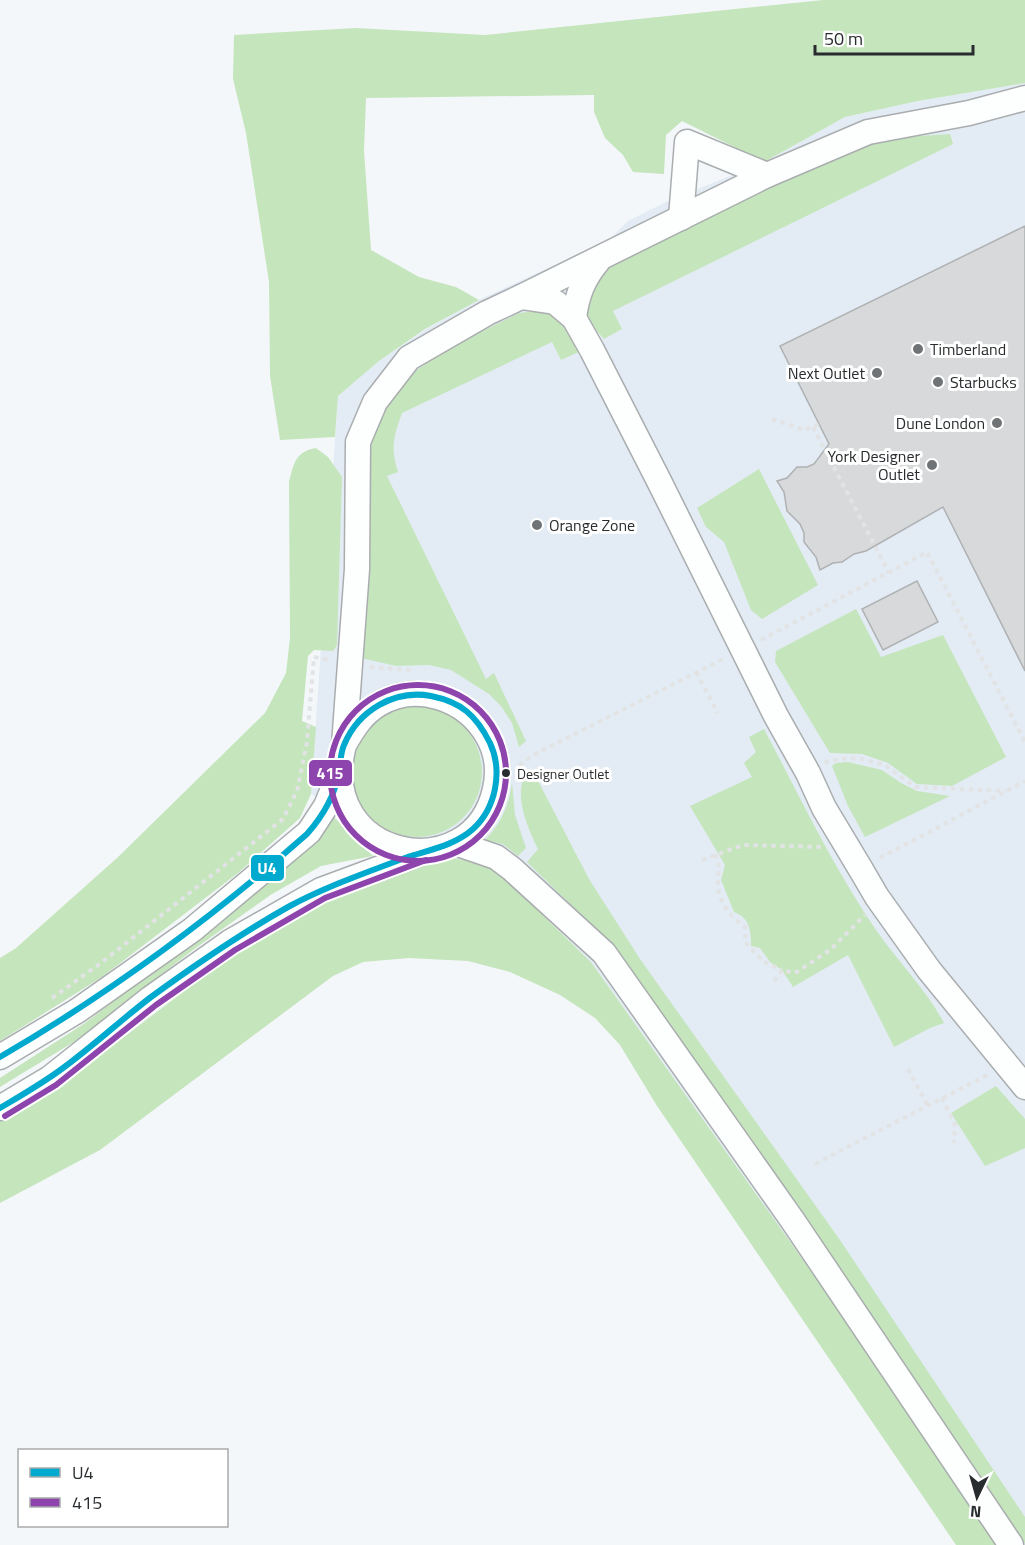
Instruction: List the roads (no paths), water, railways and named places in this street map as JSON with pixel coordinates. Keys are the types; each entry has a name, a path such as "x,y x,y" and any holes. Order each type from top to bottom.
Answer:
{"street":[{"path":"0,1057 122,981 192,930 309,832 326,806 339,774 344,745 357,569 358,442 375,402 409,358 487,313 767,175 868,132 969,113 1025,98"},
{"path":"681,218 687,142 767,175"},
{"path":"574,318 581,285 600,259"},
{"path":"521,297 555,302 574,318 660,481 690,545 824,808 877,897 929,970 1025,1087"},
{"path":"0,1108 50,1078 151,998 240,936 321,890 423,852 455,843 477,826 492,802 498,775 494,748 480,723 460,705 434,695 406,694 380,704 358,721 344,745"},
{"path":"339,774 344,799 356,821 374,838 398,849 423,852"},
{"path":"455,843 496,857 604,953 793,1221 1011,1545"}],"place":[{"name":"Timberland","path":"918,349"},
{"name":"Next Outlet","path":"877,373"},
{"name":"Starbucks","path":"938,382"},
{"name":"Dune London","path":"997,423"},
{"name":"York Designer Outlet","path":"932,465"},
{"name":"Orange Zone","path":"537,525"},
{"name":"Designer Outlet","path":"506,773"}]}
